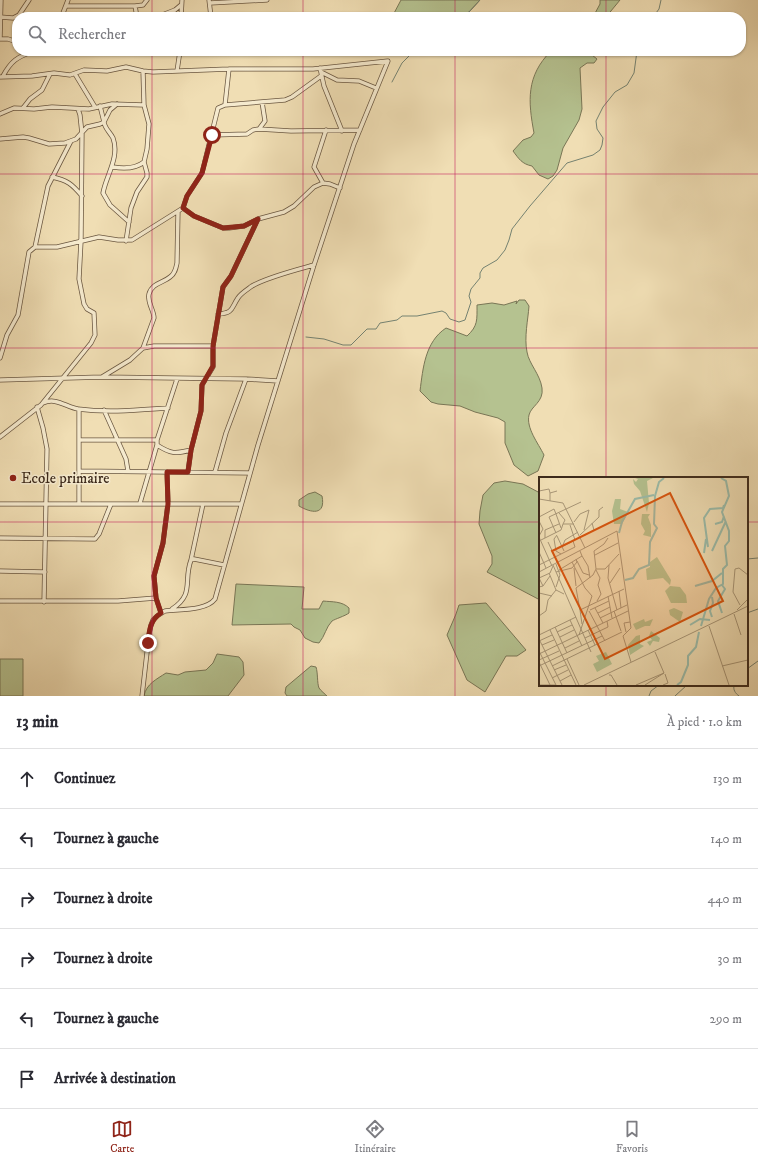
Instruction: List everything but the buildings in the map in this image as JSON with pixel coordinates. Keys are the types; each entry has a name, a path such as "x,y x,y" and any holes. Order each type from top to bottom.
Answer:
{"street":[{"path":"1,0 0,39 12,40"},
{"path":"20,12 28,0"},
{"path":"63,12 68,0"},
{"path":"66,6 134,6 143,5 147,0"},
{"path":"181,12 182,0"},
{"path":"210,12 209,2 267,0"},
{"path":"170,12 181,5"},
{"path":"134,6 136,12"},
{"path":"0,17 12,18"},
{"path":"2,77 11,63 21,56"},
{"path":"177,71 179,56"},
{"path":"2,77 50,74 70,75 84,70 107,72 126,67 143,71 229,69 321,70 388,61 360,130 314,264 250,473 224,565 218,592 215,599 211,603 194,608 171,610 161,613 153,620 149,635 142,696"},
{"path":"225,105 229,69"},
{"path":"321,70 324,86 342,131"},
{"path":"321,70 337,80 358,81 376,88"},
{"path":"126,241 131,208 137,192 147,176 144,162 150,127 144,105 143,71"},
{"path":"23,108 30,99 42,90 50,74"},
{"path":"75,74 95,107"},
{"path":"35,247 57,247 99,237 126,241 137,237 183,208 187,196 202,173 218,108 225,105 288,99 321,76"},
{"path":"259,129 265,121 262,102"},
{"path":"0,114 14,108 34,109 52,107 88,109 117,104 144,105"},
{"path":"0,139 29,138 49,144 71,141 82,134 87,127 99,125 104,122 110,110 117,104"},
{"path":"100,106 106,129 113,138 115,146 112,167 103,194 110,205 129,222"},
{"path":"0,437 39,406 91,343 95,335 94,313 87,309 84,304 79,279 82,196 82,134 78,109"},
{"path":"212,135 248,134 253,130 259,129 291,131 360,130"},
{"path":"323,183 314,167 326,130"},
{"path":"0,358 7,335 18,315 29,252 35,247 41,225 47,190 52,177 71,141"},
{"path":"112,167 133,168 144,162"},
{"path":"52,177 68,182 74,186 82,196"},
{"path":"183,208 194,216 223,228 244,226 258,219 284,212 294,206 314,187 323,183 340,188"},
{"path":"102,377 130,360 143,348 154,318 154,313 150,307 149,294 153,287 170,278 175,271 178,255 178,212"},
{"path":"188,472 191,450 201,411 202,385 213,366 213,346 224,284 231,276 258,219"},
{"path":"218,314 225,314 231,310 235,306 239,296 253,286 314,264"},
{"path":"143,348 154,346 213,346"},
{"path":"0,380 102,377 246,379 278,382"},
{"path":"140,503 150,471 157,440 176,379"},
{"path":"215,472 226,433 246,379"},
{"path":"39,406 54,400 79,409 133,410 168,408"},
{"path":"39,406 47,449 44,602"},
{"path":"79,409 79,504"},
{"path":"104,410 126,458 128,471"},
{"path":"79,440 157,440"},
{"path":"157,445 170,453 176,454 191,450"},
{"path":"79,471 250,473"},
{"path":"161,613 156,598 154,576 162,550 168,504 167,472"},
{"path":"0,504 241,504"},
{"path":"0,538 95,539 99,534 110,504"},
{"path":"171,610 182,601 186,593 191,560 203,504"},
{"path":"191,560 194,559 224,565"},
{"path":"0,571 45,572"},
{"path":"0,601 44,602 156,598"}],"green space":[{"path":"401,0 480,0 469,12 395,12"},
{"path":"600,0 620,0 610,12 596,12 600,4"},
{"path":"547,56 593,56 597,59 594,63 587,63 580,68 582,109 579,120 563,148 557,170 553,176 548,179 539,175 532,166 521,161 513,151 523,140 531,137 534,133 530,100 531,89 533,79"},
{"path":"519,300 525,300 529,306 526,346 528,356 539,378 542,388 541,397 530,412 529,425 544,455 538,471 528,476 514,465 505,443 505,422 498,418 475,412 460,406 431,402 420,391 426,356 429,348 439,334 446,328 467,336 475,326 477,305 492,303 504,305 517,301 516,304"},
{"path":"505,481 523,484 539,492 539,599 487,572 492,564 492,556 479,524 480,511 483,495 494,483"},
{"path":"315,492 322,496 323,502 320,510 313,511 299,506 299,500 308,494"},
{"path":"236,584 304,587 302,609 319,609 323,601 340,603 349,608 349,613 332,621 319,643 305,638 300,630 291,624 232,625"},
{"path":"486,603 526,650 517,656 506,656 485,692 467,680 447,635 459,605"},
{"path":"217,654 239,657 243,662 244,675 228,696 144,696 149,685 166,673 178,675 185,672 206,670 213,663"},
{"path":"0,659 23,659 23,696 0,696"},
{"path":"311,666 316,667 319,688 327,696 287,696 285,693 286,687"}],"waterway":[{"path":"469,12 480,0"},
{"path":"657,12 661,0"},
{"path":"392,82 402,63 409,56"},
{"path":"306,337 324,339 343,345 351,345 367,329 376,329 380,323 397,320 402,316 417,316 442,311 446,313 450,319 459,322 465,320 471,302 469,296 471,289 480,278 480,273 483,268 497,260 505,250 512,229 530,206 567,163 593,155 600,150 603,138 597,129 596,121 603,107 615,92 627,85 634,73 636,56"},
{"path":"748,559 758,558"},
{"path":"748,613 758,609"},
{"path":"748,668 758,661"},
{"path":"649,696 651,691 658,686"},
{"path":"675,696 686,686"},
{"path":"734,686 736,694 739,696"}],"place":[{"name":"Ecole primaire","path":"13,478"}],"route":[{"path":"148,643 153,620 161,613 156,598 154,576 162,550 168,504 167,472 188,472 191,450 201,411 202,385 213,366 213,346 223,287 231,276 258,219 244,226 223,228 188,213 183,208 187,196 204,168 212,135"}]}
